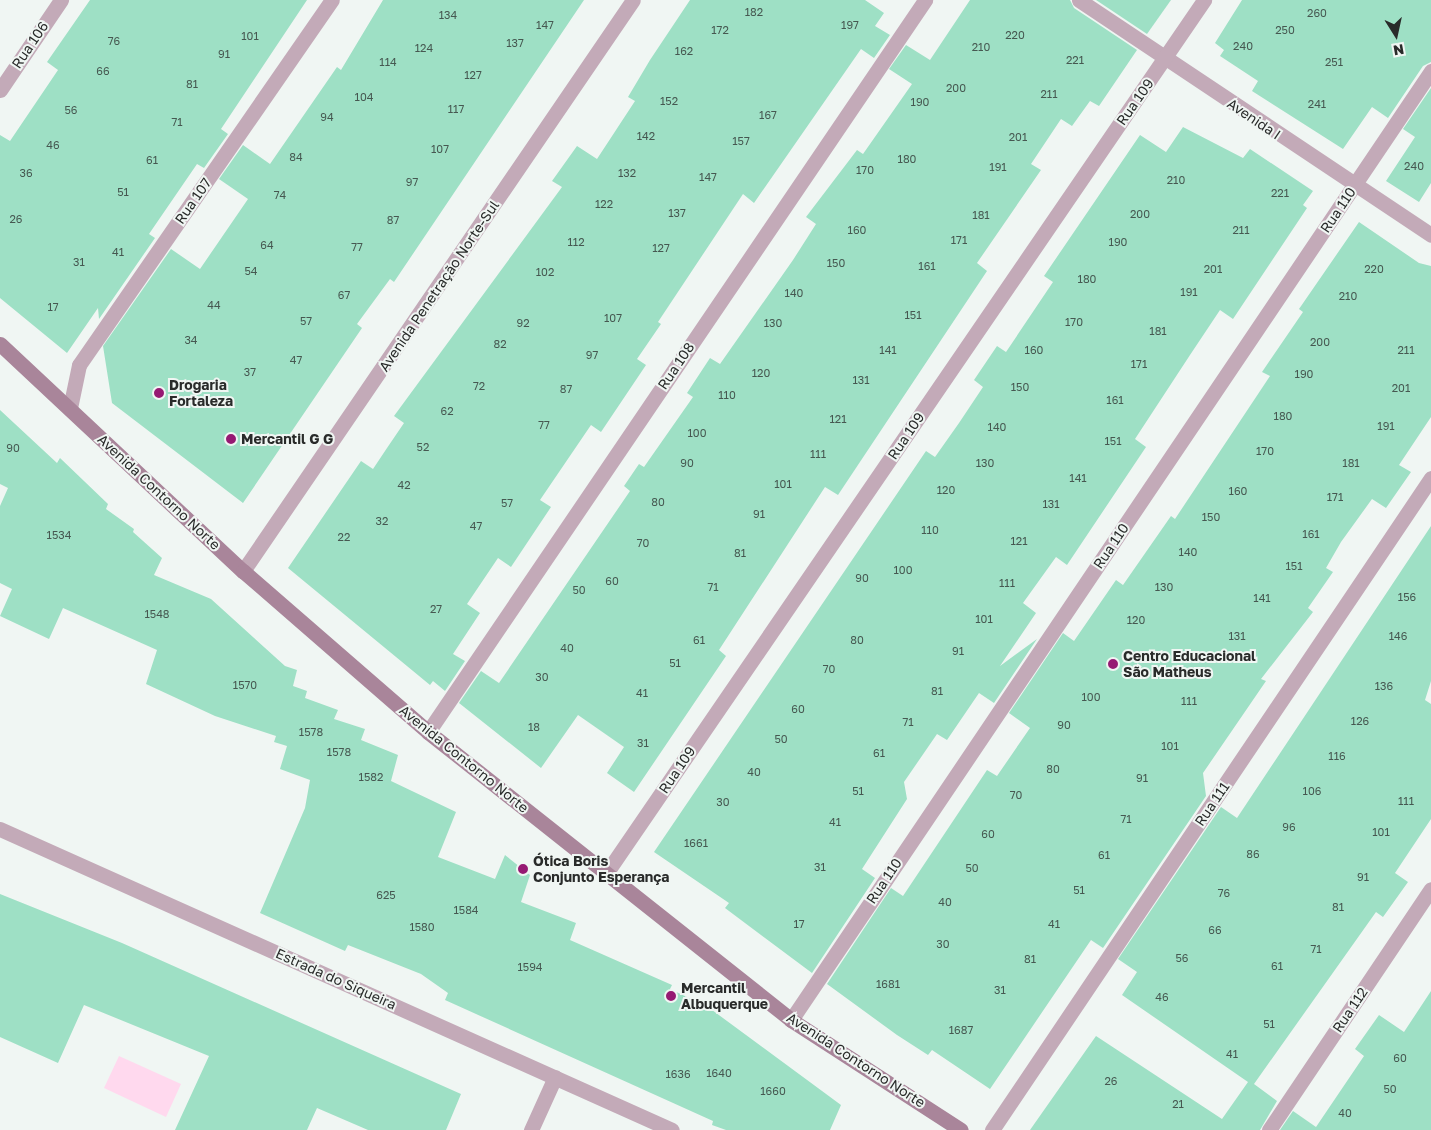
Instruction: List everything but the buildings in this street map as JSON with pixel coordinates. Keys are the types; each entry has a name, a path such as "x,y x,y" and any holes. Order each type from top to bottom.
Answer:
{"street":[{"name":"Rua 106","path":"0,90 61,0"},
{"name":"Rua 107","path":"70,408 79,365 332,0"},
{"name":"Avenida Penetração Norte-Sul","path":"243,571 633,0"},
{"name":"Rua 108","path":"428,732 925,0"},
{"name":"Avenida I","path":"1079,0 1431,235"},
{"name":"Rua 109","path":"607,872 1204,0"},
{"name":"Rua 110","path":"791,1020 1431,71"},
{"name":"Avenida Contorno Norte","path":"0,344 243,571 428,732 607,872 791,1020 962,1130"},
{"name":"Rua 111","path":"992,1130 1431,478"},
{"name":"Estrada do Siqueira","path":"0,829 672,1130"},
{"name":"Rua 112","path":"1269,1130 1431,889"},
{"path":"531,1130 555,1077"}],"shaded area":[{"path":"119,1056 181,1084 166,1117 104,1088"}],"place":[{"name":"Drogaria Fortaleza","path":"159,393"},
{"name":"Mercantil G G","path":"231,439"},
{"name":"Centro Educacional São Matheus","path":"1113,664"},
{"name":"Ótica Boris Conjunto Esperança","path":"523,869"},
{"name":"Mercantil Albuquerque","path":"671,996"}]}
